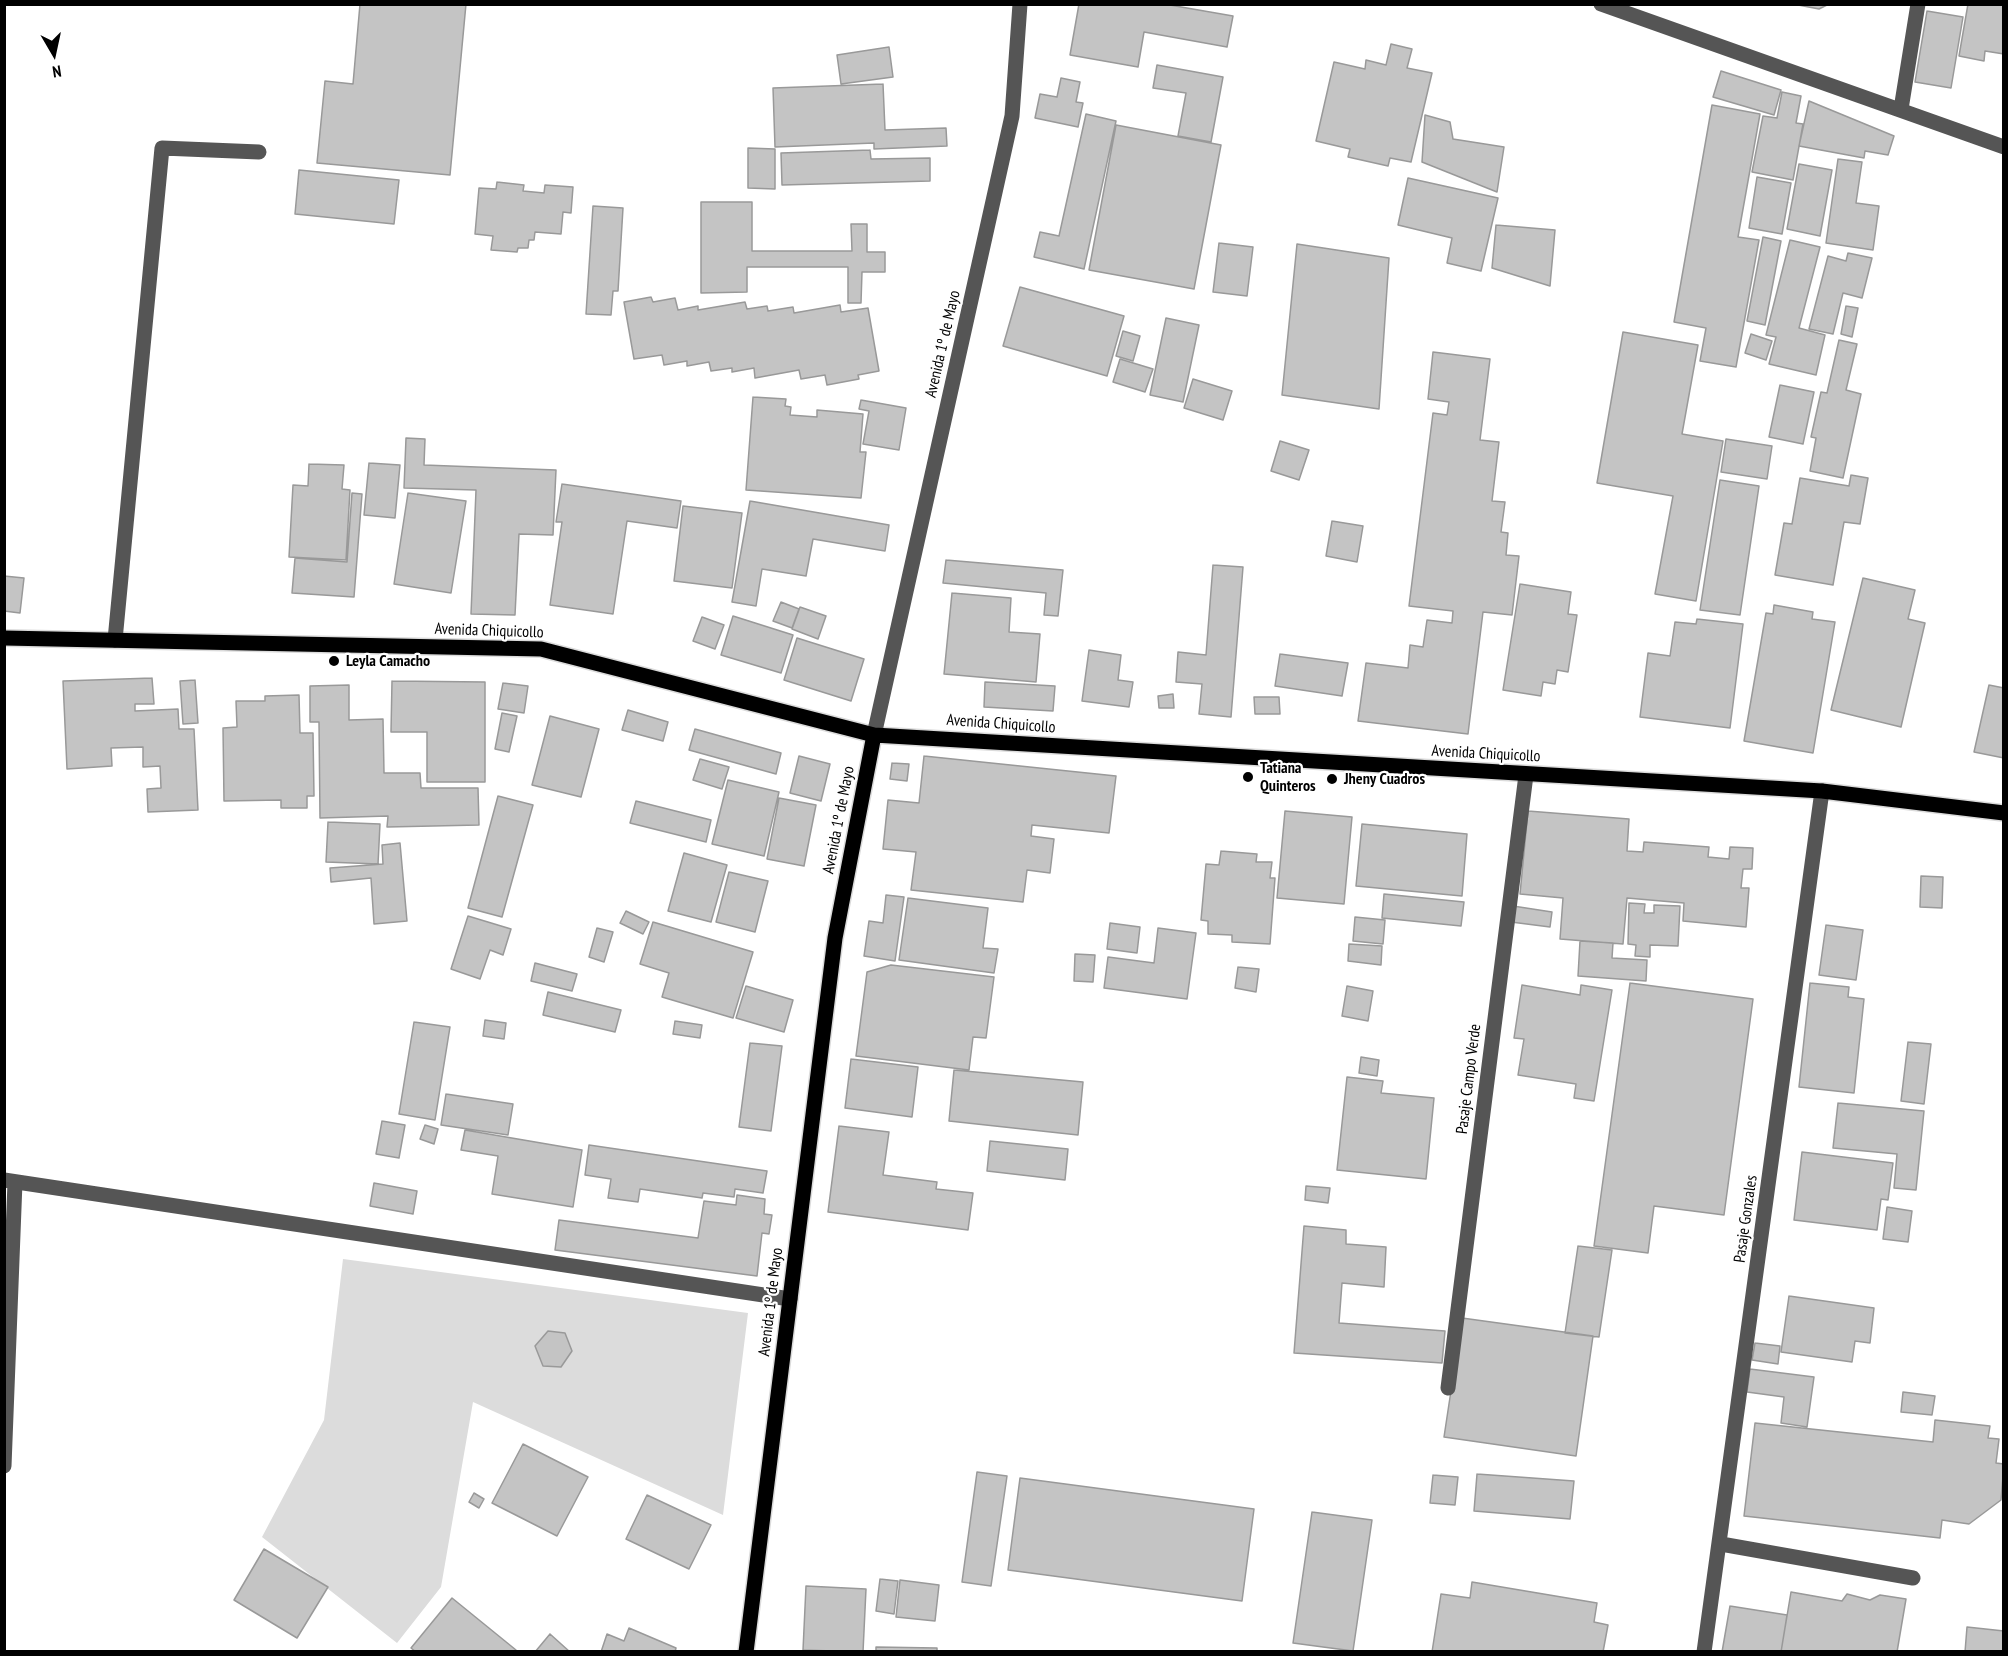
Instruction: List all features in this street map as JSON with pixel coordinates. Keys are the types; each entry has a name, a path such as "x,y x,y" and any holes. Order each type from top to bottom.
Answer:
{"main road":[{"name":"Avenida Chiquicollo","path":"4,639 541,649 874,735 1822,791 2004,813"},
{"name":"Avenida 1º de Mayo","path":"746,1652 835,938 874,735"}],"street":[{"name":"Avenida 1º de Mayo","path":"874,735 1012,116 1020,4"},
{"path":"1601,4 2004,147"},
{"path":"1901,109 1918,4"},
{"path":"116,640 162,148 259,152"},
{"name":"Pasaje Campo Verde","path":"1448,1388 1526,775"},
{"name":"Pasaje Gonzales","path":"1704,1652 1721,1544 1822,791"},
{"path":"4,1466 10,1181 790,1299"},
{"path":"1721,1544 1913,1578"}],"shaded area":[{"path":"343,1259 748,1313 723,1515 473,1402 441,1587 397,1643 262,1537 324,1420"}],"building":[{"path":"360,4 466,4 450,175 317,163 325,81 353,84"},
{"path":"1079,4 1164,4 1233,16 1227,47 1144,32 1138,67 1070,55"},
{"path":"1793,4 1829,4 1819,9"},
{"path":"1968,4 2004,4 2004,54 1985,51 1984,61 1959,56"},
{"path":"1927,11 1963,17 1951,88 1915,82"},
{"path":"1391,44 1412,49 1407,68 1432,73 1411,162 1390,158 1388,166 1348,157 1350,149 1316,141 1334,62 1365,69 1366,60 1386,65"},
{"path":"889,47 893,77 841,84 837,55"},
{"path":"1157,65 1223,77 1211,142 1178,136 1186,93 1153,88"},
{"path":"1721,71 1781,90 1774,115 1713,97"},
{"path":"1061,78 1080,82 1076,102 1083,103 1078,127 1035,118 1040,94 1057,97"},
{"path":"883,84 885,130 946,128 947,146 874,149 874,143 775,147 773,88"},
{"path":"1782,92 1801,96 1796,123 1803,124 1793,180 1752,172 1763,116 1777,118"},
{"path":"1809,101 1894,136 1888,155 1865,151 1864,158 1799,146"},
{"path":"1712,105 1760,114 1738,237 1759,240 1736,367 1700,361 1706,328 1674,322"},
{"path":"1086,114 1116,121 1084,269 1034,257 1040,232 1059,236"},
{"path":"1425,115 1450,122 1453,139 1504,147 1497,192 1422,162"},
{"path":"1116,125 1221,145 1194,289 1089,270"},
{"path":"748,148 775,149 775,189 748,188"},
{"path":"870,150 871,159 930,158 930,181 782,185 781,153"},
{"path":"1838,159 1862,162 1856,203 1879,206 1873,250 1826,243"},
{"path":"1799,164 1832,170 1820,236 1787,229"},
{"path":"299,170 399,180 394,224 295,214"},
{"path":"1757,177 1791,183 1782,234 1749,228"},
{"path":"1408,178 1498,198 1481,271 1447,263 1452,238 1398,225"},
{"path":"497,182 524,185 523,191 544,193 545,185 573,187 571,213 563,212 561,234 535,232 534,240 529,240 528,248 518,248 517,252 491,250 493,236 475,234 479,188 496,189"},
{"path":"701,202 752,202 752,251 852,251 851,224 867,224 867,252 885,252 885,272 862,272 861,303 848,303 848,267 747,267 747,292 701,293"},
{"path":"593,206 623,208 618,291 613,291 611,315 586,314"},
{"path":"1496,225 1555,230 1550,286 1492,268"},
{"path":"1763,237 1781,241 1765,325 1747,321"},
{"path":"1790,240 1820,247 1799,328 1825,335 1816,375 1769,364 1776,337 1766,335"},
{"path":"1219,243 1253,247 1247,296 1213,292"},
{"path":"1297,244 1389,258 1379,409 1282,395"},
{"path":"1848,253 1872,258 1862,298 1843,293 1833,334 1809,329 1828,256 1846,261"},
{"path":"1020,287 1124,316 1107,376 1003,346"},
{"path":"651,297 653,302 675,298 678,310 698,306 698,310 745,302 747,309 767,306 768,311 793,307 794,313 840,305 841,312 868,308 879,371 858,375 859,379 827,385 825,375 801,379 799,370 755,378 754,368 732,372 732,368 711,371 709,362 687,366 687,361 664,365 662,355 634,359 624,302"},
{"path":"1846,306 1858,308 1852,337 1841,334"},
{"path":"1166,318 1199,325 1183,402 1150,395"},
{"path":"1123,331 1140,336 1133,361 1116,356"},
{"path":"1623,332 1698,345 1682,434 1723,441 1696,601 1655,594 1673,496 1597,483"},
{"path":"1751,334 1772,341 1766,360 1745,353"},
{"path":"1839,340 1857,344 1846,390 1861,394 1843,478 1810,471 1816,438 1811,437 1821,392 1827,393"},
{"path":"1433,352 1490,359 1480,440 1499,442 1492,501 1505,502 1501,532 1508,533 1506,555 1519,556 1512,615 1483,612 1468,734 1358,721 1366,663 1408,668 1410,645 1423,647 1427,620 1452,623 1453,611 1409,606 1433,413 1447,415 1449,402 1428,399"},
{"path":"1120,359 1153,369 1145,392 1113,382"},
{"path":"1193,379 1232,391 1223,420 1184,408"},
{"path":"1780,385 1814,392 1803,444 1769,437"},
{"path":"753,397 786,399 785,406 791,407 790,415 817,417 817,410 863,414 860,452 866,452 861,498 746,490"},
{"path":"861,400 906,408 899,450 863,444 869,411 859,409"},
{"path":"406,438 425,439 424,465 556,470 553,535 519,534 515,615 471,614 476,490 404,488"},
{"path":"1726,439 1772,446 1767,479 1721,472"},
{"path":"1280,441 1309,450 1299,480 1271,471"},
{"path":"369,463 400,465 395,518 364,515"},
{"path":"309,464 344,465 342,489 350,490 346,560 289,557 293,485 308,486"},
{"path":"1851,475 1868,478 1860,524 1844,522 1833,585 1775,575 1784,523 1792,524 1800,478 1849,486"},
{"path":"1720,480 1759,486 1740,615 1700,610"},
{"path":"562,484 681,501 677,528 627,521 613,614 550,605 562,522 556,522"},
{"path":"352,493 362,494 354,597 292,593 295,558 347,562"},
{"path":"408,493 466,501 451,593 394,584"},
{"path":"750,501 889,525 885,551 813,539 806,576 762,569 756,606 732,602"},
{"path":"683,506 742,513 732,588 674,581"},
{"path":"1332,521 1363,526 1357,562 1326,556"},
{"path":"946,560 1063,570 1058,616 1044,615 1046,593 943,583"},
{"path":"1213,565 1243,567 1231,717 1199,714 1202,684 1176,682 1178,652 1206,655"},
{"path":"4,576 24,578 20,613 4,611"},
{"path":"1863,578 1915,590 1908,619 1925,623 1901,727 1831,710"},
{"path":"1520,584 1571,592 1568,614 1577,615 1568,672 1557,670 1555,684 1543,682 1541,696 1503,690"},
{"path":"952,593 1011,598 1009,632 1040,634 1036,682 944,674"},
{"path":"781,602 799,609 792,628 773,621"},
{"path":"1774,605 1813,612 1812,619 1835,622 1813,753 1744,741 1766,613 1773,614"},
{"path":"800,607 826,616 818,639 792,629"},
{"path":"733,616 793,635 781,673 721,655"},
{"path":"702,617 724,625 715,649 693,641"},
{"path":"1697,619 1743,624 1730,728 1640,717 1648,653 1670,656 1675,622 1696,624"},
{"path":"797,638 864,659 851,701 784,680"},
{"path":"1089,650 1121,655 1118,680 1133,682 1129,707 1082,701"},
{"path":"1280,654 1348,663 1342,696 1275,686"},
{"path":"152,678 154,704 135,704 135,711 178,709 179,729 194,729 198,810 148,812 147,789 161,788 160,766 143,767 143,747 111,748 112,766 67,769 63,681"},
{"path":"195,680 198,723 183,724 180,681"},
{"path":"392,681 485,682 485,782 427,782 427,732 391,732"},
{"path":"985,682 1055,686 1053,711 984,707"},
{"path":"503,683 528,686 524,713 498,709"},
{"path":"349,685 349,720 383,719 384,773 420,773 421,788 478,788 479,825 387,827 388,816 320,818 319,722 310,722 310,686"},
{"path":"1989,685 2004,688 2004,758 1974,752"},
{"path":"1173,694 1174,708 1159,708 1158,696"},
{"path":"299,695 300,733 313,733 314,796 307,796 307,808 281,808 281,800 224,801 223,728 237,727 236,701 265,701 265,696"},
{"path":"1254,697 1279,697 1280,714 1255,714"},
{"path":"628,710 668,722 663,741 622,730"},
{"path":"502,713 517,716 509,752 495,749"},
{"path":"550,716 599,729 581,797 532,785"},
{"path":"695,729 781,753 776,774 689,750"},
{"path":"799,756 830,764 821,801 790,793"},
{"path":"924,756 1116,776 1109,833 1032,825 1031,836 1054,839 1050,873 1027,870 1023,902 911,890 916,852 883,849 888,800 919,803"},
{"path":"700,759 729,767 722,789 693,780"},
{"path":"892,763 909,764 907,781 890,779"},
{"path":"728,780 779,792 764,856 712,844"},
{"path":"498,796 533,805 502,917 468,908"},
{"path":"779,798 816,805 804,866 767,859"},
{"path":"636,801 711,820 706,842 630,823"},
{"path":"1285,811 1352,817 1344,904 1277,898"},
{"path":"1528,811 1629,819 1627,851 1643,852 1644,842 1709,847 1708,857 1729,859 1730,847 1753,848 1752,869 1743,869 1741,888 1749,888 1746,927 1683,921 1684,903 1627,898 1623,944 1560,939 1563,898 1520,894"},
{"path":"328,822 380,824 378,864 326,862"},
{"path":"1362,824 1467,834 1462,896 1356,886"},
{"path":"400,843 407,921 374,924 371,878 331,882 330,868 383,864 382,845"},
{"path":"1221,851 1257,854 1256,862 1272,862 1270,878 1275,878 1270,944 1232,942 1232,935 1208,934 1208,921 1201,920 1206,864 1219,865"},
{"path":"684,853 727,865 711,922 668,911"},
{"path":"729,872 768,881 755,932 716,922"},
{"path":"1921,876 1943,877 1942,908 1920,907"},
{"path":"1384,894 1464,902 1461,926 1382,918"},
{"path":"886,895 904,897 895,961 864,956 869,921 883,923"},
{"path":"908,898 988,908 983,948 998,949 994,973 899,960"},
{"path":"1629,903 1645,904 1644,913 1654,913 1654,905 1680,906 1678,946 1650,945 1650,957 1635,956 1636,945 1628,944"},
{"path":"1513,906 1552,912 1550,927 1511,922"},
{"path":"626,911 649,922 643,934 620,923"},
{"path":"468,916 511,929 503,955 490,950 480,979 451,969"},
{"path":"1355,917 1385,920 1383,944 1353,941"},
{"path":"653,922 753,952 733,1018 662,997 669,973 640,964"},
{"path":"1110,923 1140,927 1137,953 1107,949"},
{"path":"1826,925 1863,930 1856,980 1819,975"},
{"path":"597,928 613,932 604,962 589,957"},
{"path":"1158,928 1196,933 1187,999 1104,988 1108,957 1154,963"},
{"path":"1580,941 1613,943 1612,958 1647,960 1646,981 1578,976"},
{"path":"1349,944 1382,946 1381,965 1348,961"},
{"path":"1075,954 1095,955 1093,982 1074,981"},
{"path":"535,963 577,974 572,991 531,981"},
{"path":"891,965 994,977 986,1038 973,1037 969,1070 856,1056 867,972"},
{"path":"1238,967 1259,969 1256,992 1235,988"},
{"path":"1630,983 1753,999 1724,1215 1654,1206 1648,1253 1594,1246"},
{"path":"1810,983 1849,987 1848,997 1864,999 1854,1093 1799,1087"},
{"path":"1522,985 1580,995 1581,985 1612,990 1594,1101 1574,1098 1576,1084 1518,1075 1524,1039 1514,1038"},
{"path":"746,986 793,1000 784,1032 736,1018"},
{"path":"1347,986 1373,991 1368,1021 1342,1016"},
{"path":"548,992 621,1010 615,1032 543,1015"},
{"path":"485,1020 506,1023 504,1039 483,1036"},
{"path":"675,1021 702,1025 700,1038 673,1034"},
{"path":"414,1022 450,1027 435,1120 399,1114"},
{"path":"1908,1042 1931,1044 1924,1104 1901,1101"},
{"path":"750,1043 782,1046 771,1131 739,1127"},
{"path":"1361,1057 1379,1060 1377,1076 1359,1073"},
{"path":"851,1059 918,1067 912,1117 845,1108"},
{"path":"954,1070 1083,1082 1078,1135 949,1121"},
{"path":"1347,1077 1383,1081 1381,1093 1434,1098 1426,1179 1337,1170"},
{"path":"446,1094 513,1104 508,1135 441,1125"},
{"path":"1838,1103 1924,1111 1916,1190 1894,1188 1897,1154 1833,1148"},
{"path":"382,1121 405,1125 399,1158 376,1154"},
{"path":"425,1125 438,1129 434,1144 420,1139"},
{"path":"839,1126 889,1132 883,1175 937,1182 936,1189 973,1193 968,1230 828,1212"},
{"path":"465,1130 582,1150 573,1207 492,1194 498,1156 461,1150"},
{"path":"990,1141 1068,1149 1065,1180 987,1171"},
{"path":"589,1145 767,1171 763,1193 735,1189 734,1197 703,1193 702,1198 640,1189 638,1202 608,1198 611,1179 585,1175"},
{"path":"1802,1152 1893,1163 1888,1200 1881,1199 1877,1230 1794,1220"},
{"path":"374,1183 417,1191 413,1214 370,1206"},
{"path":"1306,1186 1330,1188 1328,1203 1305,1200"},
{"path":"737,1195 765,1199 764,1214 772,1215 769,1234 762,1233 757,1276 555,1250 559,1220 698,1238 704,1201 736,1205"},
{"path":"1887,1207 1912,1211 1908,1242 1883,1239"},
{"path":"1304,1226 1346,1230 1346,1244 1386,1247 1384,1287 1342,1283 1339,1323 1445,1331 1442,1363 1294,1353"},
{"path":"1578,1246 1612,1250 1599,1337 1565,1333"},
{"path":"1789,1296 1874,1308 1870,1343 1855,1341 1852,1362 1781,1352"},
{"path":"1462,1318 1593,1336 1576,1456 1444,1437"},
{"path":"548,1331 565,1333 572,1351 561,1367 543,1366 535,1346"},
{"path":"1755,1343 1780,1346 1778,1364 1752,1360"},
{"path":"1750,1369 1814,1377 1807,1427 1781,1423 1784,1397 1747,1392"},
{"path":"1903,1392 1935,1396 1932,1415 1901,1412"},
{"path":"1935,1420 1990,1426 1988,1438 1999,1439 1996,1463 2004,1464 2001,1500 1969,1524 1942,1520 1940,1538 1744,1516 1755,1423 1933,1442"},
{"path":"523,1444 588,1477 557,1536 492,1503"},
{"path":"977,1472 1007,1476 991,1586 962,1582"},
{"path":"1477,1474 1574,1481 1570,1519 1474,1511"},
{"path":"1433,1475 1458,1477 1455,1505 1430,1503"},
{"path":"1020,1478 1254,1509 1242,1601 1008,1570"},
{"path":"474,1493 484,1499 479,1508 469,1502"},
{"path":"647,1495 711,1525 689,1569 626,1539"},
{"path":"1312,1512 1372,1520 1353,1651 1293,1643"},
{"path":"264,1549 328,1587 297,1638 234,1600"},
{"path":"880,1579 898,1581 894,1614 876,1611"},
{"path":"900,1580 939,1585 935,1621 896,1617"},
{"path":"1472,1582 1597,1603 1594,1622 1608,1625 1603,1652 1432,1652 1441,1594 1470,1598"},
{"path":"806,1586 866,1589 863,1652 803,1650"},
{"path":"1791,1592 1842,1601 1847,1594 1870,1600 1880,1595 1906,1599 1897,1652 1781,1652"},
{"path":"452,1598 516,1650 514,1652 416,1652 411,1648"},
{"path":"1730,1606 1787,1615 1781,1652 1722,1652"},
{"path":"1967,1627 2004,1631 2004,1652 1965,1652"},
{"path":"629,1628 676,1648 675,1652 601,1652 607,1634 624,1641"},
{"path":"550,1634 570,1652 535,1652"},
{"path":"876,1647 937,1648 937,1652 876,1652"}],"place":[{"name":"Leyla Camacho","path":"334,661"},
{"name":"Tatiana Quinteros","path":"1248,777"},
{"name":"Jheny Cuadros","path":"1332,779"}]}
